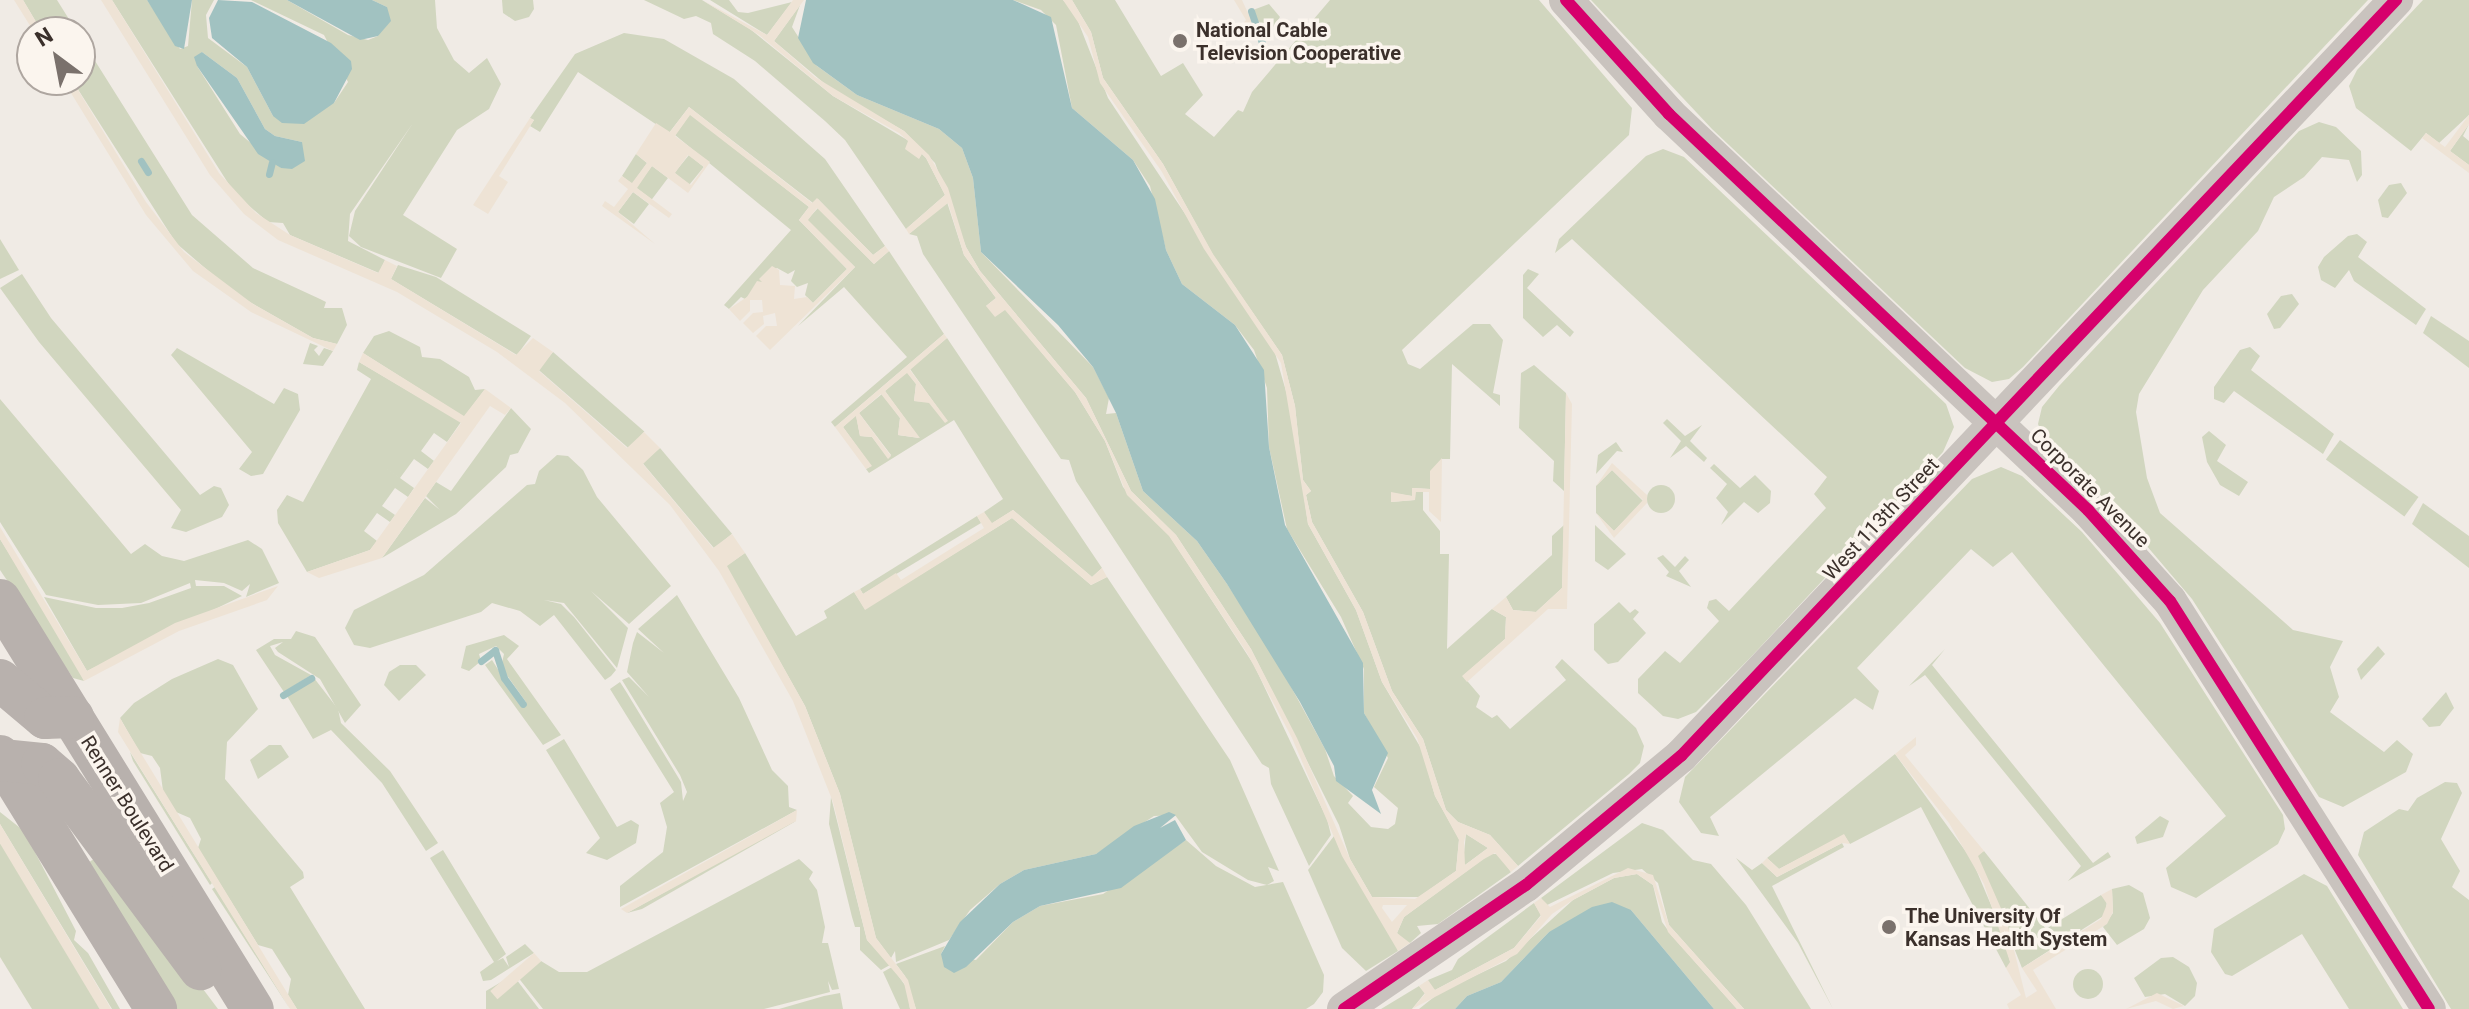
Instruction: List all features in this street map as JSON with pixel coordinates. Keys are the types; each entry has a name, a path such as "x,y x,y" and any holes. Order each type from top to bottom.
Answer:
{"main road":[{"name":"Renner Boulevard","path":"0,600 253,1009"},
{"path":"0,680 45,718 73,717"},
{"path":"1,758 156,1009"},
{"path":"1,758 42,764 59,779 229,1009"}],"street":[{"name":"Corporate Avenue","path":"1566,0 1669,114 2088,510 2185,621 2429,1009"},
{"name":"West 113th Street","path":"1344,1009 1460,933 1645,789 1759,678 2396,0"}],"green space":[{"path":"23,0 57,0 67,16 32,16"},
{"path":"112,0 147,0 180,49 188,46 192,0 214,0 206,15 208,38 247,67 273,116 334,103 348,82 324,35 251,0 287,0 348,35 368,40 378,36 387,7 372,0 435,0 437,28 454,60 469,73 487,58 501,84 489,109 457,130 403,215 457,249 441,278 361,247 349,236 355,211 413,123 350,214 348,241 385,260 379,273 290,235 283,223 268,222 235,194","holes":["202,52 237,78 265,129 275,136 302,142 281,168 240,134 197,66"]},
{"path":"502,0 533,0 534,9 529,17 515,21 503,13"},
{"path":"644,0 702,0 750,29 833,96 909,141 919,158 921,153 926,158 945,195 906,229 845,140 825,121 755,61 713,34 711,23 696,16 684,19"},
{"path":"710,0 729,0 738,12 748,13 792,2 767,35"},
{"path":"1013,0 1063,0 1074,11 1108,98 1273,346 1292,412 1308,524 1356,610 1382,682 1422,750 1435,796 1459,839 1456,871 1419,897 1372,897 1350,859 1339,825 1251,649 1176,535 1131,491 1086,398 980,271 966,247 935,163 904,131 831,89 774,41 800,5 792,27 817,66 857,95 939,129 962,148 973,178 981,252 1093,367 1109,398 1106,414 1116,413 1143,491 1197,541 1273,654 1325,749 1334,776 1353,796 1348,803 1371,827 1388,829 1395,824 1398,808 1374,787 1388,758 1364,713 1364,669 1341,617 1287,529 1269,447 1267,388 1254,350 1235,325 1182,284 1166,250 1150,186 1133,160 1072,108 1056,25 1041,10"},
{"path":"1072,0 1115,0 1161,76 1183,63 1203,95 1185,114 1214,137 1238,110 1243,112 1252,92 1330,0 1539,0 1632,108 1629,135 1402,350 1408,364 1420,369 1473,324 1490,324 1503,340 1493,393 1500,395 1500,406 1452,364 1450,459 1442,459 1430,489 1413,488 1412,496 1391,493 1391,502 1415,500 1415,492 1423,492 1423,510 1440,531 1440,554 1449,554 1447,649 1492,609 1506,617 1505,639 1463,676 1480,696 1476,707 1492,718 1497,715 1510,729 1566,680 1555,667 1562,659 1636,728 1644,746 1640,763 1629,774 1518,866 1490,835 1458,822 1446,810 1423,739 1392,691 1363,612 1312,522 1306,495 1311,491 1303,480 1295,406 1282,355 1213,255 1163,164 1103,78 1091,32"},
{"path":"1591,0 2368,0 2023,367 2009,379 1992,382 1965,368 1712,129"},
{"path":"2423,0 2469,0 2469,115 2439,143 2426,133 2411,151 2356,108 2349,86 2357,70"},
{"path":"1269,4 1280,17 1264,41 1253,10"},
{"path":"624,33 664,39 734,79 825,159 885,246 873,255 818,199 813,203 689,107 669,133 578,72 540,132 530,126 534,120 530,118 575,54"},
{"path":"96,62 192,215 253,268 326,302 324,308 342,308 347,325 337,344 313,338 234,293 176,243 82,96 96,96"},
{"path":"690,114 809,207 799,220 847,269 813,303 805,295 808,283 797,287 791,281 795,270 788,274 777,268 760,279 763,282 745,299 741,297 729,309 724,305 791,230 675,135"},
{"path":"2319,122 2336,127 2361,151 2362,175 2357,182 2349,160 2322,157 2304,177 2274,197 2258,231 2203,290 2139,394 2136,412 2147,478 2160,513 2293,630 2343,641 2330,667 2339,697 2330,712 2384,752 2397,740 2413,754 2406,772 2343,807 2319,797 2192,599 2117,511 2045,442 2038,424 2042,407 2059,386 2299,131"},
{"path":"2469,124 2463,136 2469,141 2469,165 2450,151"},
{"path":"1663,149 1684,157 1946,404 1954,427 1943,452 1749,659 1696,712 1678,719 1663,716 1638,693 1638,679 1665,651 1680,663 1719,621 1707,608 1709,601 1716,599 1729,611 1826,508 1814,494 1827,477 1572,239 1555,253 1559,239 1646,156"},
{"path":"636,154 647,163 632,184 622,176"},
{"path":"689,155 704,167 689,185 675,173"},
{"path":"652,166 668,178 652,200 636,188"},
{"path":"2401,183 2407,193 2388,218 2382,217 2378,200 2389,185"},
{"path":"633,192 649,204 634,224 618,212"},
{"path":"947,202 964,255 996,298 986,306 1005,309 1075,392 1105,441 1123,487 1169,535 1254,665 1327,819 1331,835 1309,866 1271,784 1269,768 1262,764 1076,481 1069,460 1061,459 923,254 917,236 909,234"},
{"path":"818,208 874,264 889,251 944,334 835,427 831,422 907,357 844,287 798,326 855,267 807,220"},
{"path":"2357,234 2367,242 2358,257 2426,309 2416,325 2354,281 2349,270 2335,288 2321,280 2318,267 2324,257 2348,236"},
{"path":"0,239 19,270 0,279"},
{"path":"398,265 436,277 531,336 517,355 391,279"},
{"path":"1528,269 1539,274 1527,288 1574,332 1570,337 1557,325 1543,337 1523,318 1523,275"},
{"path":"22,274 51,318 200,495 214,486 221,488 229,505 222,517 186,532 171,528 181,510 39,342 0,288"},
{"path":"2292,294 2299,304 2280,328 2274,329 2267,314 2281,296"},
{"path":"2431,316 2469,341 2469,368 2423,333"},
{"path":"389,331 420,347 422,357 440,359 469,377 475,390 485,389 464,417 363,353 374,336"},
{"path":"947,338 1102,568 1092,577 1013,510 991,524 984,512 1003,499 954,420 869,473 866,469 871,466 843,427 856,415 860,436 872,437 888,458 891,455 859,413 882,394 900,418 898,435 919,438 885,391 907,372 916,384 914,401 929,402 947,421 910,369"},
{"path":"310,343 318,346 314,350 319,356 324,348 333,351 323,366 303,364"},
{"path":"2250,347 2260,356 2251,370 2334,434 2323,454 2234,391 2224,403 2214,399 2214,387 2240,350"},
{"path":"177,348 274,404 284,388 298,394 300,410 263,474 251,476 239,469 252,452 171,355"},
{"path":"553,352 644,431 629,449 538,369"},
{"path":"359,362 461,422 447,442 434,433 421,451 434,461 428,469 414,459 400,478 369,456 414,488 408,497 395,488 382,506 395,515 390,522 377,513 364,531 377,541 370,550 307,572 278,523 277,510 287,495 303,502 371,379 357,370"},
{"path":"1534,365 1566,393 1564,491 1553,481 1554,461 1519,428 1521,373"},
{"path":"0,399 131,554 145,544 162,556 184,561 248,540 262,549 279,583 246,597 250,584 242,591 224,583 195,580 196,586 224,586 242,596 87,671 44,597 96,608 122,608 149,603 191,588 190,583 141,603 98,605 46,595 0,522"},
{"path":"511,408 531,429 518,453 510,455 506,467 456,514 382,558 425,498 440,510 426,496 436,482 451,491"},
{"path":"1667,419 1685,436 1702,425 1690,441 1707,458 1704,462 1686,446 1670,458 1681,441 1663,423"},
{"path":"2209,431 2226,445 2217,461 2248,482 2239,496 2220,485 2207,462 2202,437"},
{"path":"2340,440 2418,497 2404,516 2326,459"},
{"path":"1616,442 1623,452 1617,451 1596,474 1598,455"},
{"path":"660,448 732,534 714,549 642,463"},
{"path":"557,455 568,456 583,470 597,497 671,586 629,624 591,591 628,628 617,668 564,603 544,600 561,604 574,617 616,670 611,676 605,680 554,615 540,626 520,611 492,603 481,612 370,648 354,645 345,628 354,610 424,575 527,485 535,484 539,471"},
{"path":"1714,464 1740,488 1755,475 1771,491 1770,503 1758,513 1744,502 1721,525 1728,512 1716,498 1727,484 1710,468"},
{"path":"2001,467 2022,476 2082,532 2160,623 2283,815 2285,829 2278,844 2196,898 2171,887 2166,868 2226,816 2012,552 1993,567 1971,549 1857,668 1879,691 1873,710 1855,698 1710,817 1719,836 1701,833 1679,802 1685,777 1972,479"},
{"path":"1612,470 1643,501 1614,531 1596,513 1596,486"},
{"path":"1661,485 1671,489 1675,499 1671,509 1661,513 1651,509 1647,499 1651,489"},
{"path":"2423,503 2469,536 2469,568 2412,524"},
{"path":"977,516 981,523 863,594 860,589"},
{"path":"1012,518 1091,585 1107,577 1230,760 1279,871 1268,867 1274,881 1267,885 1248,880 1202,852 1175,815 1154,816 1096,854 1024,870 1000,884 970,910 949,940 896,962 895,951 891,958 876,938 840,794 805,706 726,566 745,553 796,636 827,618 824,611 854,592 865,609"},
{"path":"1564,525 1562,588 1536,612 1513,610 1506,597 1552,555 1552,536"},
{"path":"1595,525 1626,554 1608,570 1595,561"},
{"path":"0,539 71,653 84,681 73,678 0,570"},
{"path":"1663,555 1675,567 1685,556 1689,560 1679,571 1691,587 1666,576 1669,572 1657,558"},
{"path":"677,595 739,698 772,770 788,786 789,807 797,810 620,907 620,886 663,852 667,827 660,803 674,792 610,689 620,682 681,782 683,801 687,792 680,775 622,680 629,677 649,697 627,672 633,643 637,632 664,653 638,629"},
{"path":"1619,602 1630,613 1635,609 1639,612 1633,619 1646,633 1618,662 1608,664 1594,650 1594,624"},
{"path":"296,631 315,637 361,705 345,723 320,679 278,652 275,648 283,642 270,646 275,655 311,675 284,692 256,650 274,639 291,639"},
{"path":"504,635 519,646 507,659 561,735 543,745 485,665 492,660 520,704 526,702 501,667 504,654 496,646 479,654 481,661 469,671 461,668 466,646"},
{"path":"2378,646 2385,654 2361,680 2357,669"},
{"path":"1945,649 1932,665 2093,863 2108,852 2111,857 2068,881 2081,866 1925,675 1909,686"},
{"path":"218,659 233,665 258,709 227,742 225,779 303,872 304,878 290,887 365,1009 297,1009 288,995 291,979 272,949 258,945 198,848 201,839 190,818 176,812 163,791 160,768 152,756 140,753 120,718 134,703 172,679"},
{"path":"400,665 416,665 426,675 399,701 384,685 389,672"},
{"path":"314,678 338,709 341,723 390,771 438,843 426,851 382,783 331,730 313,739 287,696"},
{"path":"2446,692 2454,708 2440,726 2429,727 2422,719"},
{"path":"564,739 617,827 631,820 639,825 636,843 607,860 586,853 600,838 546,750"},
{"path":"269,745 281,745 289,757 258,779 250,760"},
{"path":"130,752 212,883 210,885 133,761"},
{"path":"1895,754 1972,860 2002,931 2011,965 2006,968 1921,807 1850,844 1844,835 1779,869 1767,858"},
{"path":"2445,782 2457,783 2462,793 2441,839 2460,871 2452,887 2469,900 2469,1009 2451,1009 2358,855 2364,832 2399,809 2408,811 2417,798"},
{"path":"831,797 867,940 890,965 881,970 860,950 860,927 855,927 829,824"},
{"path":"0,812 24,831 76,931 74,940 88,953 120,1009 112,1009 0,824"},
{"path":"2160,816 2169,821 2163,837 2137,844 2135,837"},
{"path":"796,821 642,909 627,913 789,823"},
{"path":"1642,823 1663,830 1693,860 1711,864 1746,905 1811,1009 1744,1009 1669,925 1658,883 1642,869 1613,873 1545,906 1541,898"},
{"path":"0,834 106,1009 32,1009 0,957"},
{"path":"1466,834 1488,848 1465,865 1463,862"},
{"path":"1334,836 1398,951 1366,971 1342,948 1308,870"},
{"path":"1186,840 1216,866 1255,887 1283,882 1324,975 1323,992 1314,1004 1306,1009 916,1009 905,976 896,964 945,946 941,954 976,960 1013,922 1040,906 1103,894"},
{"path":"1842,843 1844,847 1772,886 1833,1009 1798,943 1736,858 1752,870 1762,863 1777,877"},
{"path":"443,850 506,954 497,961 503,958 509,967 506,957 525,944 534,953 491,980 483,981 480,972 494,962 430,858"},
{"path":"1984,851 2046,929 2101,895 2107,901 2105,915 2022,968 1977,855"},
{"path":"102,854 218,1009 170,1009 86,864"},
{"path":"1490,854 1498,854 1511,872 1438,924 1417,926 1421,933 1410,943 1402,940 1397,933 1404,917"},
{"path":"799,859 813,872 809,879 817,890 825,927 822,943 828,943 839,989 832,990 828,981 830,992 764,1009 543,1009 517,976 541,961 559,972 587,972"},
{"path":"1637,874 1653,885 1662,922 1672,936 1737,1009 1714,1009 1631,910 1549,932 1501,982 1467,996 1455,1009 1419,1009 1439,993 1506,961 1573,900 1614,878"},
{"path":"2304,874 2327,886 2403,1009 2349,1009 2302,934 2232,976 2225,974 2211,952 2214,929"},
{"path":"2129,885 2143,893 2150,918 2144,929 2117,945 2103,927 2113,913 2112,889"},
{"path":"215,887 290,1009 212,889"},
{"path":"1534,903 1541,915 1514,948 1435,990 1429,986 1428,980 1452,970 1458,959"},
{"path":"2173,957 2189,967 2197,983 2195,996 2185,1006 2165,994 2145,997 2134,978 2161,958"},
{"path":"892,967 907,988 910,1009 900,1009 883,972"},
{"path":"2088,969 2094,970 2102,978 2102,990 2094,998 2088,999 2082,998 2074,990 2073,984 2074,978 2082,970"},
{"path":"513,975 539,1009 486,1009 486,991"},
{"path":"1419,986 1425,993 1412,1009 1381,1009"},
{"path":"840,993 843,1009 779,1009 824,996"}],"shaded area":[{"path":"14,0 23,0 32,16 24,16"},
{"path":"101,0 112,0 219,173 256,213 290,235 378,273 385,260 397,266 391,279 516,355 533,338 553,352 539,371 627,448 644,432 660,448 643,464 713,548 732,534 745,553 727,566 805,706 840,794 876,938 908,980 916,1009 910,1009 904,983 867,940 833,802 793,701 719,571 670,505 565,403 497,352 397,292 278,240 244,214 210,175"},
{"path":"702,0 767,35 793,0 804,0 774,41 815,77 904,131 929,155 948,188 966,247 980,271 1086,398 1131,491 1176,535 1251,649 1297,738 1350,859 1372,897 1415,899 1456,871 1459,840 1435,796 1417,738 1382,682 1356,610 1308,524 1281,363 1204,249 1162,172 1100,83 1088,37 1063,0 1072,0 1091,32 1103,78 1163,164 1213,254 1282,355 1295,406 1303,480 1311,491 1306,495 1312,522 1363,612 1392,691 1423,739 1446,810 1458,822 1490,835 1518,866 1511,872 1495,853 1484,859 1404,917 1397,933 1410,943 1398,951 1342,856 1292,738 1247,653 1169,536 1127,495 1105,441 1075,392 1005,310 995,317 986,306 996,298 964,255 948,203 909,234 906,229 945,195 926,158 922,154 919,159 905,149 908,141 899,133 833,96 759,35","holes":["1466,834 1488,848 1465,865 1464,842","1383,905 1407,905 1392,922 1382,908"]},
{"path":"1234,0 1242,0 1253,24 1231,38 1246,20"},
{"path":"73,96 82,96 146,202 184,252 253,304 313,338 337,344 333,351 251,312 193,271 146,215"},
{"path":"689,107 812,203 817,198 873,255 885,246 889,251 874,264 817,208 808,220 855,267 770,350 756,336 766,326 777,326 775,313 763,316 764,324 753,333 743,323 753,313 763,312 762,300 750,300 750,311 740,321 729,309 747,297 757,281 762,282 759,279 772,266 779,270 780,285 795,286 794,299 807,297 813,303 847,269 799,220 809,207 690,115 675,136 710,162 688,193 652,166 637,188 672,214 669,218 633,192 618,212 655,244 602,206 605,201 614,207 628,189 618,181 622,176 632,183 647,163 636,154 656,123 670,132","holes":["688,155 704,167 691,185 675,173"]},
{"path":"2469,115 2469,124 2450,151 2469,165 2469,173 2422,138 2426,133 2445,147"},
{"path":"530,118 534,120 499,176 508,182 488,214 473,205"},
{"path":"944,334 947,338 910,370 948,421 945,423 929,403 914,401 916,384 907,373 885,391 920,438 898,435 900,418 881,394 859,413 891,456 888,459 872,437 860,436 856,416 843,427 872,466 866,469 835,427"},
{"path":"363,353 464,416 485,389 511,408 505,415 490,406 382,558 319,578 307,572 370,550 461,423 359,362"},
{"path":"1566,393 1572,404 1567,609 1548,609 1467,682 1462,676 1505,639 1506,617 1492,609 1506,597 1513,610 1536,612 1562,588"},
{"path":"1442,458 1441,522 1429,511 1429,492 1416,492 1415,500 1391,502 1391,492 1412,496 1412,488 1430,489 1430,471"},
{"path":"1612,463 1647,495 1647,503 1614,538 1596,513 1614,531 1643,500 1612,470 1596,486"},
{"path":"1013,510 1092,577 1102,568 1107,577 1091,585 1012,518 865,610 854,592 860,589 863,594 896,573 901,580 984,528 977,516 984,512 992,523"},
{"path":"0,527 87,671 175,623 278,586 267,600 179,631 84,681 0,539"},
{"path":"120,718 297,1009 290,1009 118,732"},
{"path":"1916,737 1916,745 1905,755 1984,851 1978,856 2007,922 2026,998 2037,991 2022,968 2101,919 2107,904 2101,895 2112,889 2113,912 2107,924 2033,970 2056,1009 2009,1009 2007,1004 2021,995 2006,968 2010,962 1984,884 1949,823 1895,754"},
{"path":"797,810 796,821 627,913 621,909"},
{"path":"0,824 111,1009 99,1009 0,843"},
{"path":"1844,834 1850,844 1842,843 1777,877 1762,863 1767,858 1779,869"},
{"path":"1628,868 1653,875 1669,925 1744,1009 1737,1009 1668,932 1653,885 1637,874 1614,878 1573,900 1552,914 1517,954 1412,1009 1425,994 1419,986 1428,980 1435,990 1514,948 1541,916 1534,903 1541,898 1550,907"},
{"path":"534,953 541,961 497,999 490,991"},
{"path":"2157,993 2184,1006 2173,1009 2156,1001 2126,1009"}],"water":[{"path":"147,0 192,0 184,49 175,46"},
{"path":"218,0 252,2 331,43 351,61 352,69 334,103 304,124 282,123 273,116 247,67 212,38 209,18"},
{"path":"287,0 372,0 387,7 391,21 378,36 360,40"},
{"path":"806,0 1013,0 1051,17 1072,108 1133,160 1155,199 1166,250 1182,284 1235,325 1264,370 1269,447 1285,525 1363,663 1364,713 1388,753 1372,790 1381,814 1336,781 1334,766 1300,702 1227,584 1197,541 1143,491 1116,413 1093,367 1058,325 981,252 973,178 962,148 939,129 857,95 813,63 798,38"},
{"path":"202,52 237,78 265,129 275,136 302,142 305,161 292,169 281,168 258,154 197,66 194,57"},
{"path":"1169,812 1176,815 1160,828 1175,820 1186,840 1121,888 1040,906 1013,922 966,967 954,973 944,967 941,954 960,922 1000,884 1024,870 1096,854 1134,826"},
{"path":"1612,902 1631,910 1714,1009 1455,1009 1467,996 1501,982 1549,932 1592,907"}],"waterway":[{"path":"1251,11 1262,43"},
{"path":"141,161 148,172"},
{"path":"269,174 272,162"},
{"path":"481,661 495,650 504,678 523,704"},
{"path":"283,695 311,678"}],"cycle path":[{"path":"1566,0 1669,114 2088,510 2170,601 2429,1009"},
{"path":"1344,1009 1526,885 1681,756 2396,0"}],"place":[{"name":"National Cable Television Cooperative","path":"1180,41"},
{"name":"The University Of Kansas Health System","path":"1889,927"}]}
